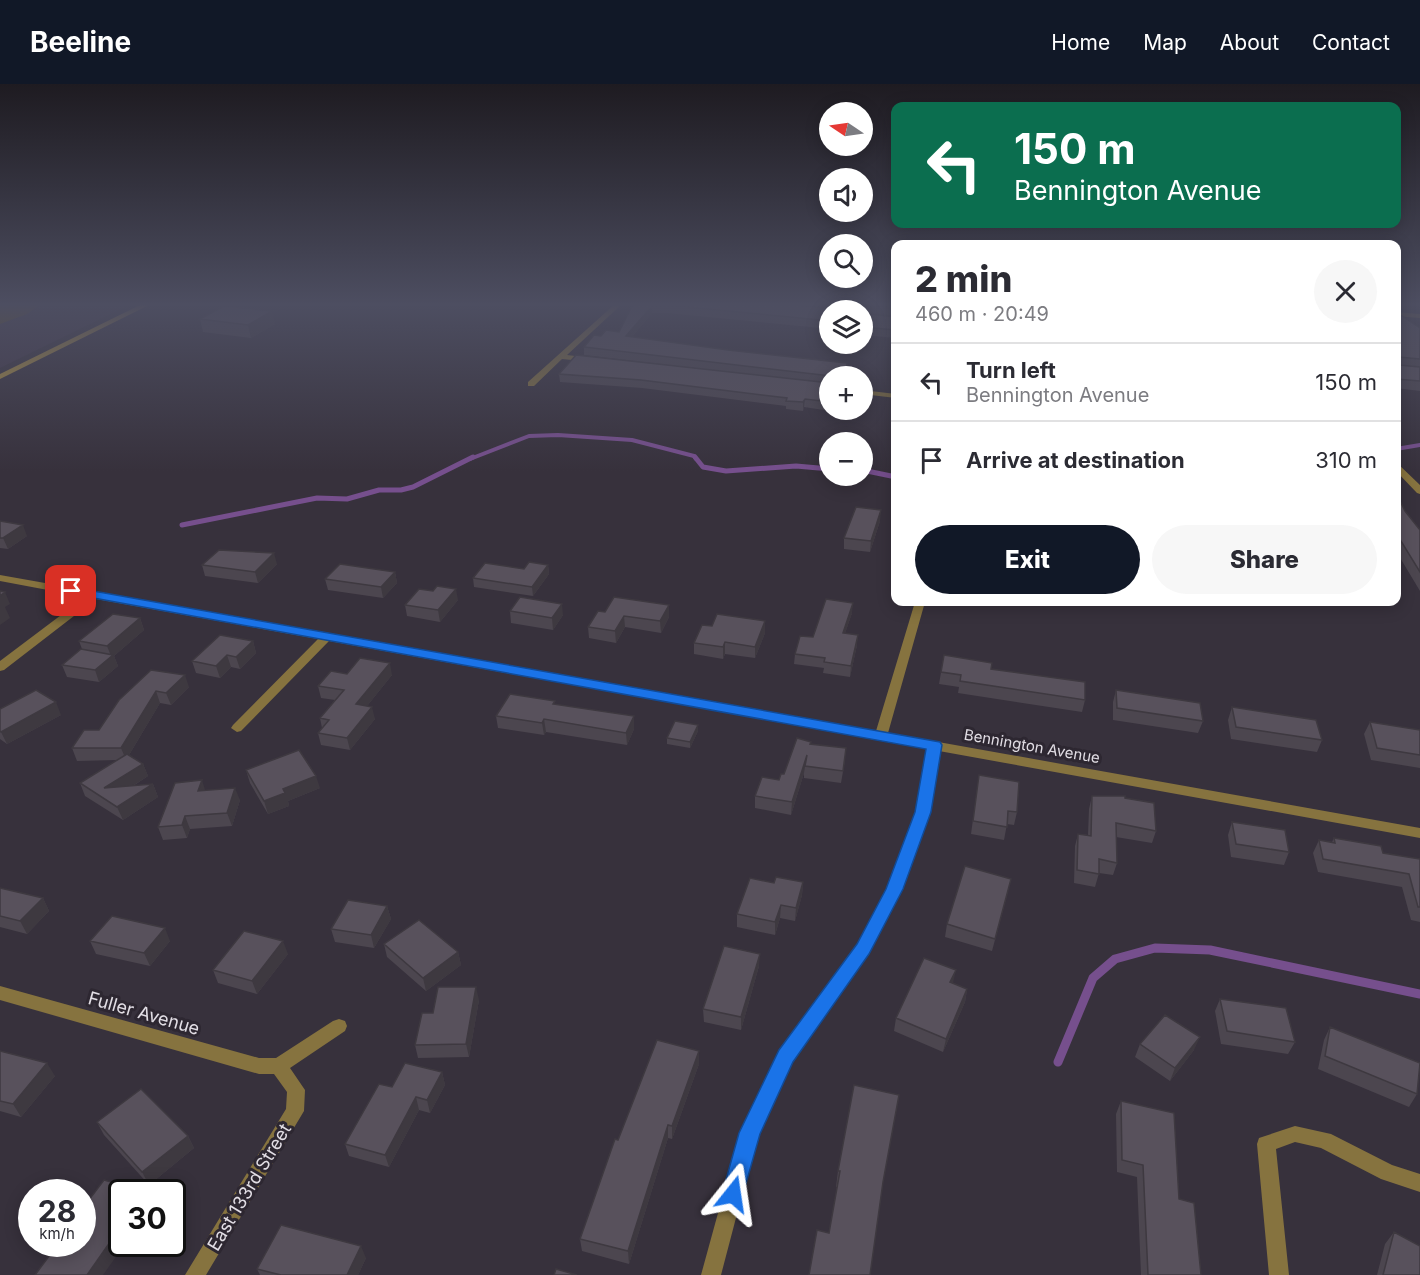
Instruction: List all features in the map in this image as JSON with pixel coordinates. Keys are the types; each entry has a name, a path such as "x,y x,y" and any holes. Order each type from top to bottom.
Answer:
{"main road":[{"path":"0,377 35,360"}],"street":[{"path":"531,384 558,360"},
{"path":"584,360 596,361"},
{"path":"873,393 891,395"},
{"path":"1401,470 1420,490"},
{"name":"Bennington Avenue","path":"0,578 1420,832"},
{"path":"0,668 94,595"},
{"path":"881,736 919,606"},
{"path":"237,728 326,637"},
{"path":"711,1275 749,1133 786,1056 863,949 895,889 923,812 934,745"},
{"name":"Fuller Avenue","path":"0,993 259,1066 279,1066"},
{"path":"279,1066 339,1026"},
{"name":"East 133rd Street","path":"195,1275 295,1111 296,1090 279,1066"},
{"path":"1279,1275 1266,1144 1295,1134 1324,1140 1388,1173 1420,1183"}],"shaded area":[{"path":"0,360 17,360 0,368"}],"building":[{"path":"572,360 618,360 819,382 819,401 805,399 803,402 786,401 787,398 641,380 559,374"},
{"path":"691,360 816,360 847,363 847,366 819,366 819,375"},
{"path":"1401,365 1420,367 1420,381 1401,379"},
{"path":"1401,503 1420,530 1420,572 1401,541"},
{"path":"856,507 881,510 871,541 844,538"},
{"path":"0,521 23,525 0,538"},
{"path":"219,550 274,553 255,572 202,565"},
{"path":"529,562 548,565 532,587 473,578 485,563 524,569"},
{"path":"340,564 395,572 381,587 325,579"},
{"path":"437,586 456,589 438,610 405,605 419,589 433,591"},
{"path":"520,597 562,604 552,618 510,611"},
{"path":"614,597 669,605 660,621 624,616 615,631 588,627 598,611 605,612"},
{"path":"826,599 853,603 843,633 858,635 851,666 824,662 825,658 795,654 800,636 813,637"},
{"path":"113,614 140,618 107,646 79,641"},
{"path":"717,614 765,621 755,647 725,642 723,647 694,643 702,625 712,626"},
{"path":"220,635 253,641 236,657 227,655 216,666 192,661"},
{"path":"81,649 113,655 95,670 62,665"},
{"path":"944,655 992,663 991,669 1085,682 1085,700 960,681 961,675 941,672"},
{"path":"360,658 390,663 356,704 372,707 347,738 318,733 329,720 320,718 344,690 318,686 331,671 347,674"},
{"path":"151,670 185,675 166,693 156,691 121,748 72,748 84,730 99,730 119,700"},
{"path":"36,690 56,702 1,732 0,709"},
{"path":"1116,690 1200,703 1203,721 1117,708"},
{"path":"510,694 555,701 553,704 634,716 626,733 544,719 542,723 496,716"},
{"path":"1232,707 1316,720 1322,740 1236,727"},
{"path":"675,721 698,725 690,742 667,738"},
{"path":"1370,722 1420,730 1420,755 1377,748"},
{"path":"797,738 811,742 810,744 846,748 843,771 805,766 807,755 792,802 755,796 762,777 779,780 781,774 784,774"},
{"path":"299,750 316,776 283,789 285,793 264,801 246,770"},
{"path":"127,754 143,764 104,788 153,784 117,807 80,783"},
{"path":"979,775 1019,782 1017,812 1008,811 1007,827 973,821"},
{"path":"202,780 198,791 235,788 227,813 185,816 182,825 158,827 175,783"},
{"path":"1092,796 1125,796 1125,798 1154,803 1156,831 1116,823 1117,863 1099,859 1099,874 1077,870 1078,834 1091,836"},
{"path":"1232,822 1285,830 1289,852 1236,844"},
{"path":"1334,838 1381,846 1383,853 1420,859 1420,907 1418,907 1409,874 1323,859 1319,840 1335,843"},
{"path":"965,866 1011,879 995,939 947,924"},
{"path":"776,877 803,882 796,908 781,905 775,922 737,914 750,878 774,883"},
{"path":"0,888 43,898 20,921 0,916"},
{"path":"348,900 387,906 371,935 331,929"},
{"path":"112,916 165,928 144,953 90,941"},
{"path":"419,920 458,952 423,978 384,944"},
{"path":"244,931 283,941 252,981 213,970"},
{"path":"724,946 760,954 741,1017 703,1009"},
{"path":"924,958 956,970 950,982 967,989 946,1039 896,1018"},
{"path":"438,987 476,987 466,1044 415,1045 422,1013 433,1013"},
{"path":"1220,999 1286,1008 1295,1042 1227,1031"},
{"path":"1165,1015 1200,1037 1175,1068 1140,1044"},
{"path":"1330,1027 1420,1063 1417,1094 1325,1056"},
{"path":"657,1040 699,1051 672,1126 668,1125 628,1251 580,1239 615,1139 618,1140"},
{"path":"0,1051 47,1063 13,1104 0,1101"},
{"path":"405,1063 442,1072 427,1100 416,1097 385,1155 345,1144 379,1084 392,1087"},
{"path":"854,1085 899,1095 883,1182 870,1275 809,1275 817,1230 829,1233"},
{"path":"141,1089 188,1136 142,1172 97,1122"},
{"path":"1121,1101 1174,1113 1179,1199 1194,1203 1201,1275 1148,1275 1143,1165 1122,1160"},
{"path":"104,1180 108,1181 108,1245 87,1275 35,1275 48,1257 96,1257 96,1191"},
{"path":"281,1225 361,1246 347,1275 281,1275 257,1269"},
{"path":"1394,1232 1420,1246 1420,1275 1383,1275"},
{"path":"556,1269 577,1275 554,1275"}],"waterway":[{"path":"470,459 529,436 558,435 632,440 694,456 696,459"},
{"path":"1401,448 1420,445"},
{"path":"182,525 317,498 347,499 379,490 401,490 413,487 473,457"},
{"path":"695,457 703,467 726,471 796,466 819,468"},
{"path":"873,472 891,476"},
{"path":"1058,1062 1093,978 1115,959 1155,948 1210,950 1420,994"}],"route":[{"path":"71,591 934,745 923,812 895,889 863,949 786,1056 749,1133 733,1194"}]}
